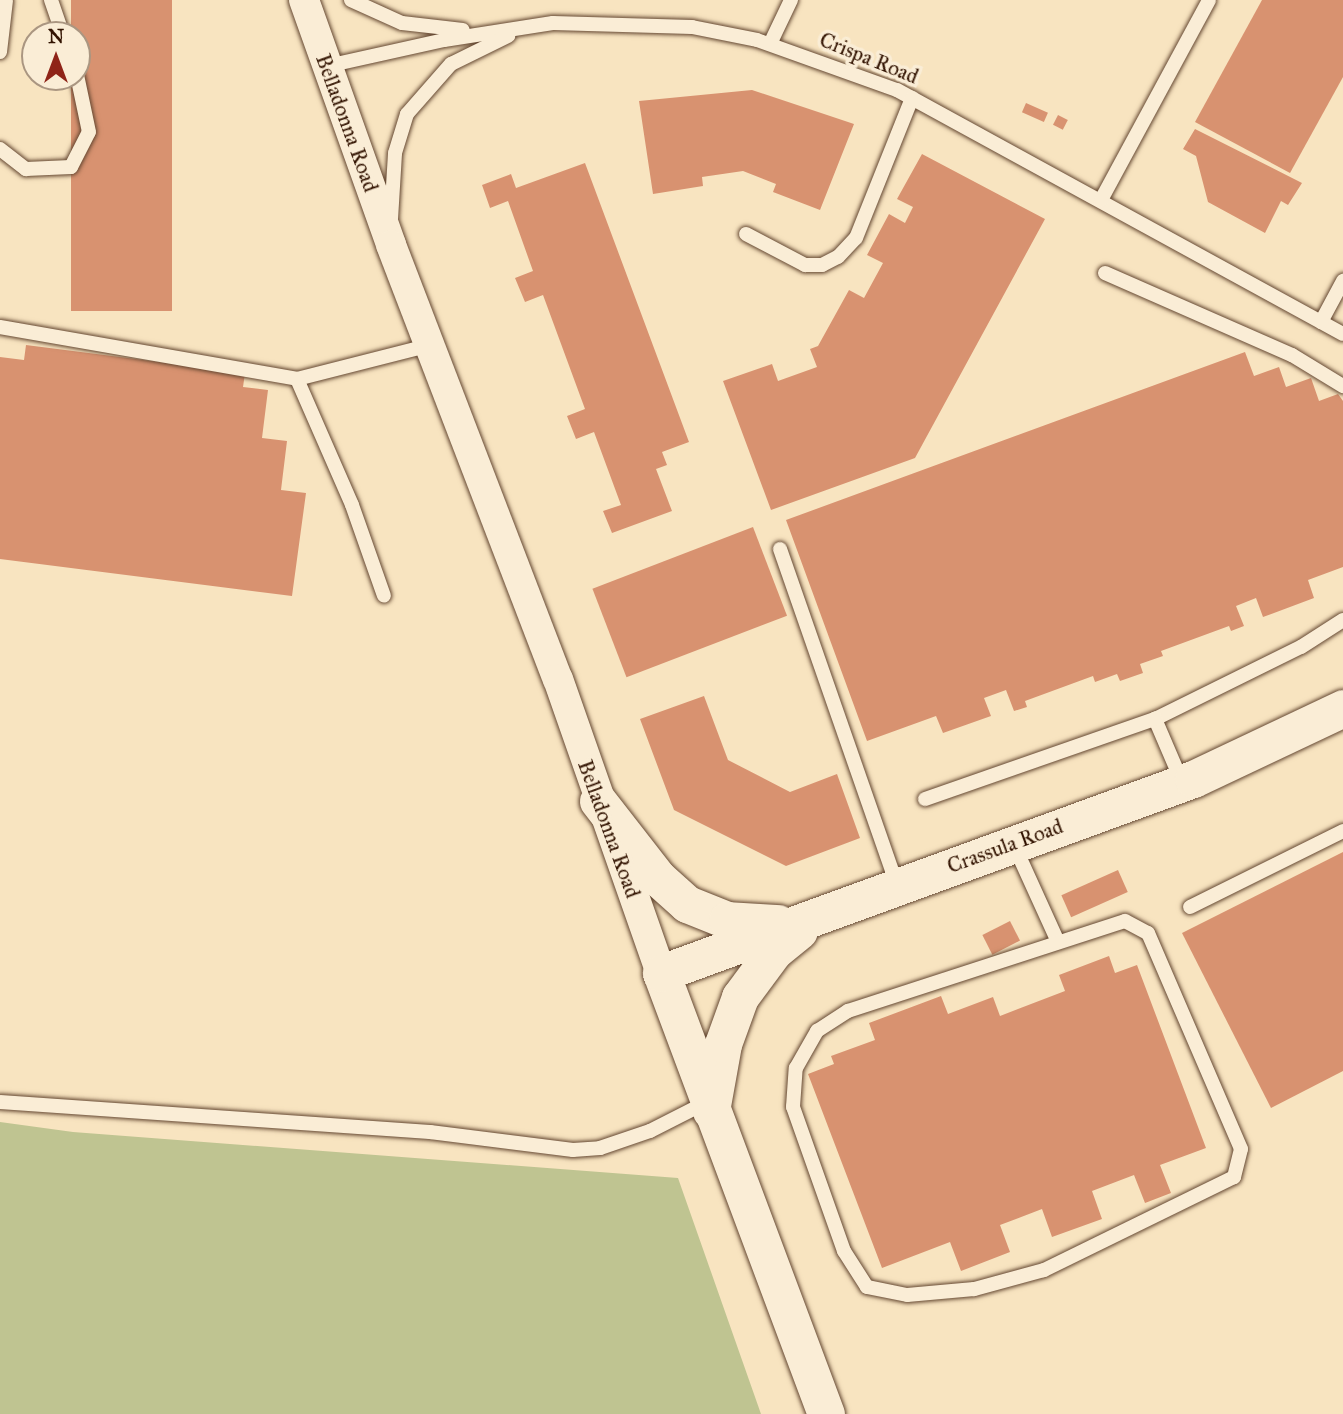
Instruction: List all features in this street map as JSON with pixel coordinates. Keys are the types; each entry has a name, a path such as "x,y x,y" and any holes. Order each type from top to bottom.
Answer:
{"street":[{"name":"Belladonna Road","path":"304,0 391,245 558,680 598,801 709,1107 826,1414"},
{"name":"Crassula Road","path":"662,973 897,885 1183,783 1294,735 1343,708"},
{"path":"598,801 657,878 688,904 736,922 816,915"},
{"path":"709,1107 723,1044 740,997 774,951 816,915"}],"lane":[{"path":"0,52 6,0"},
{"path":"51,0 58,21"},
{"path":"351,0 384,17 420,26 512,28"},
{"path":"770,44 791,0"},
{"path":"1101,200 1209,0"},
{"name":"Crispa Road","path":"327,66 512,28 553,23 692,26 770,44 912,98 1343,334"},
{"name":"Belladonna Road","path":"391,245 395,153 399,134 418,96 435,78 471,52 553,23"},
{"path":"0,149 26,169 71,167 89,132 80,91"},
{"path":"746,234 805,265 822,265 838,257 856,237 912,98"},
{"path":"1105,273 1292,355 1343,386"},
{"path":"1321,322 1343,281"},
{"path":"0,327 297,379 430,345"},
{"path":"297,379 352,505 384,596"},
{"path":"780,549 897,885"},
{"path":"925,799 1155,719 1301,647 1343,620"},
{"path":"1155,719 1183,783"},
{"path":"1190,907 1343,831"},
{"path":"1013,844 1057,940"},
{"path":"1125,921 1148,933 1241,1149 1239,1169 1227,1184 1044,1270 947,1291 907,1295 867,1287 844,1251 796,1120 792,1093 796,1068 824,1023 840,1015 1057,940 1125,921"},
{"path":"0,1102 430,1132 573,1150 600,1149 709,1107"}],"green space":[{"path":"0,1122 73,1132 678,1178 761,1414 0,1414"}],"building":[{"path":"71,0 172,0 172,311 71,311 71,91 91,91 91,21 71,21"},
{"path":"1262,0 1343,0 1343,77 1290,173 1195,122"},
{"path":"752,90 854,124 820,210 773,192 776,184 743,171 702,177 703,186 653,194 639,101"},
{"path":"1026,103 1048,113 1044,122 1022,112"},
{"path":"1058,115 1068,120 1063,130 1053,125"},
{"path":"1195,129 1302,183 1288,205 1281,201 1265,233 1208,202 1196,156 1183,149"},
{"path":"922,154 1045,219 915,458 771,510 723,381 772,364 778,381 817,367 810,349 818,346 849,290 864,298 883,263 867,255 889,214 905,223 913,207 897,199"},
{"path":"585,163 689,442 662,452 667,465 656,469 672,511 612,533 603,511 621,505 594,432 576,439 567,416 585,409 543,295 525,302 515,278 533,271 508,201 490,208 482,185 511,174 516,188"},
{"path":"26,345 245,373 243,387 268,390 262,438 287,441 281,490 306,493 292,596 0,559 0,357 24,360"},
{"path":"1245,352 1254,376 1279,367 1286,387 1311,378 1319,401 1338,394 1343,401 1343,567 1308,580 1314,598 1263,617 1256,598 1236,606 1244,626 1231,631 1229,626 1161,651 1163,656 1140,664 1143,673 1120,681 1117,674 1095,682 1093,676 1025,701 1027,707 1014,711 1006,690 984,698 991,716 943,733 936,716 867,741 786,520"},
{"path":"753,527 787,616 626,677 592,589"},
{"path":"704,696 728,760 790,792 837,774 860,838 786,866 674,810 640,719"},
{"path":"1343,852 1343,1071 1271,1108 1182,933"},
{"path":"1118,870 1128,892 1071,917 1061,895"},
{"path":"1010,921 1020,941 992,955 982,935"},
{"path":"1109,956 1115,973 1137,965 1206,1148 1160,1165 1171,1193 1145,1203 1134,1175 1092,1191 1102,1219 1052,1237 1042,1209 1000,1225 1010,1252 961,1271 950,1242 882,1268 808,1074 834,1064 831,1056 875,1040 869,1023 941,996 948,1014 993,997 1000,1016 1065,991 1059,975"}]}
